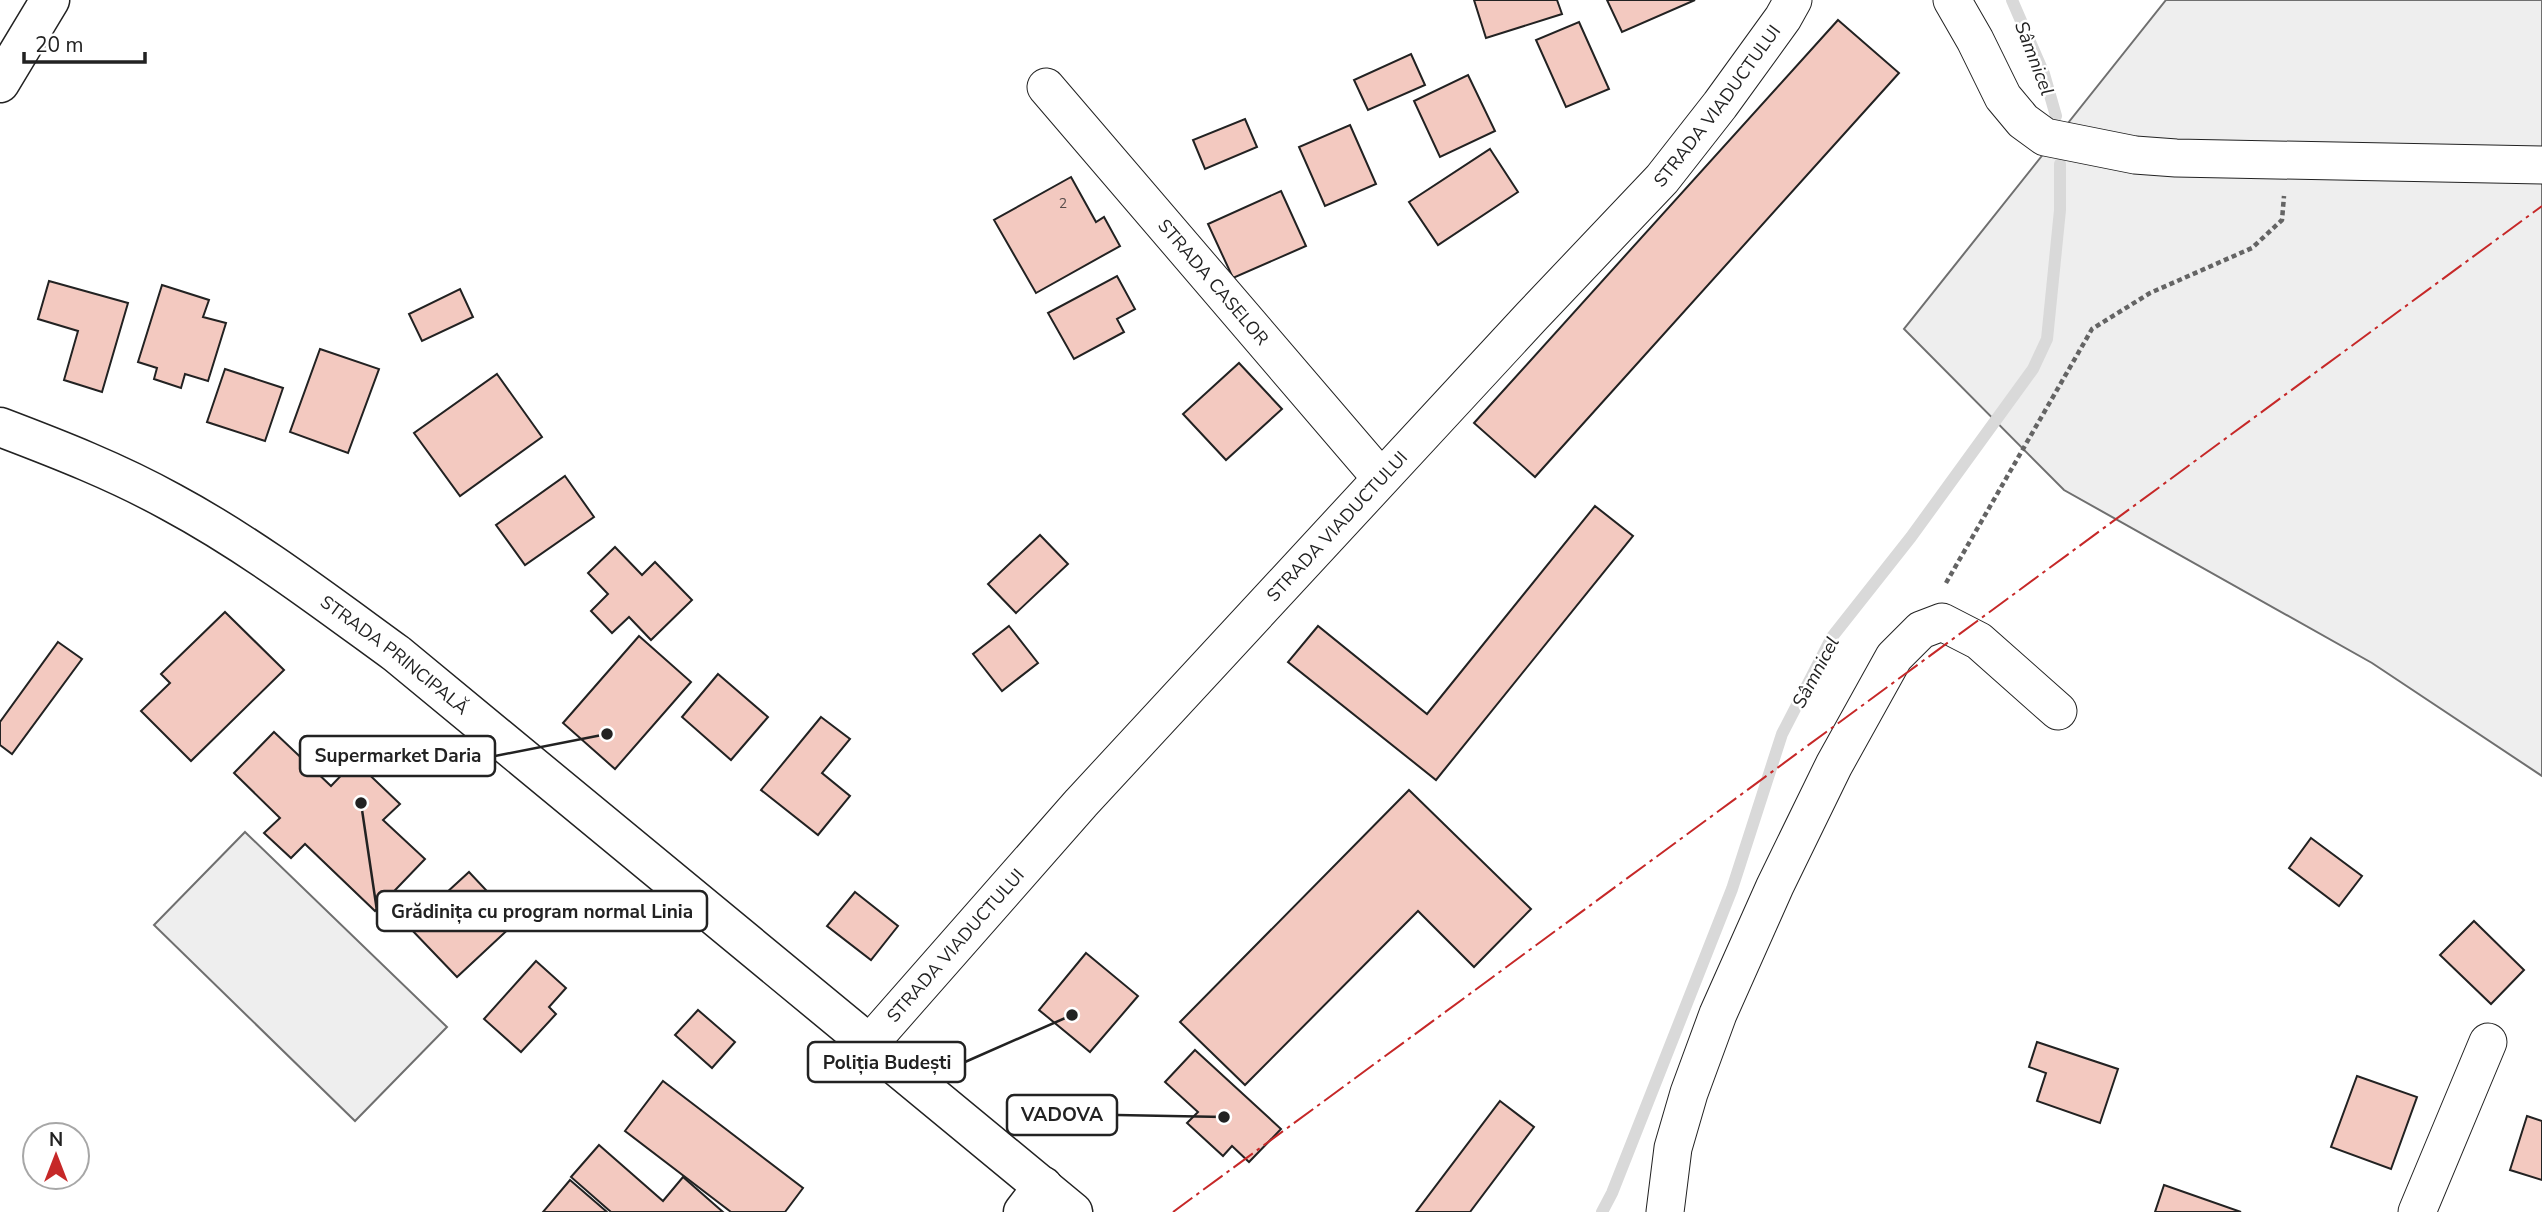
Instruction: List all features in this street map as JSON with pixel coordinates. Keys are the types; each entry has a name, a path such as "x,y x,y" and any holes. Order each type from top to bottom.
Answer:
{"main road":[{"path":"0,83 51,0"},
{"name":"STRADA PRINCIPALĂ","path":"0,427 80,458 172,502 287,573 397,654 869,1044 1033,1199 1073,1212"}],"street":[{"name":"STRADA VIADUCTULUI","path":"869,1044 1072,813 1662,179 1720,105 1793,0"},
{"path":"1952,0 2003,97 2023,121 2045,137 2135,155 2288,161 2542,165"},
{"name":"STRADA CASELOR","path":"1046,87 1381,478"},
{"path":"1665,1212 1673,1148 1689,1093 1718,1014 1775,886 1834,765 1894,657 1921,630 1942,622 1979,641 2058,711"},
{"path":"2417,1212 2488,1042"}],"path":[{"path":"1938,593 2092,329 2150,293 2252,248 2281,220 2288,161"}],"shaded area":[{"path":"2166,0 2542,0 2542,776 2372,663 2064,490 1904,329"},
{"path":"245,832 447,1027 355,1121 154,925"}],"building":[{"path":"1474,0 1557,0 1562,14 1486,38"},
{"path":"1607,0 1695,0 1622,32"},
{"path":"1838,20 1899,73 1535,477 1474,423"},
{"path":"1579,22 1609,89 1566,107 1536,40"},
{"path":"1411,54 1425,85 1368,110 1354,80"},
{"path":"1468,75 1495,131 1440,157 1414,101"},
{"path":"1245,119 1257,147 1205,169 1193,140"},
{"path":"1350,125 1376,184 1325,206 1299,147"},
{"path":"1490,149 1518,192 1438,245 1409,202"},
{"path":"1071,177 1096,222 1104,217 1120,246 1036,293 994,220"},
{"path":"1281,191 1306,246 1233,278 1208,224"},
{"path":"1117,276 1135,309 1117,319 1124,332 1074,359 1048,313"},
{"path":"49,281 128,303 102,392 64,380 78,331 38,319"},
{"path":"162,285 209,300 203,317 226,323 208,381 185,374 181,388 154,379 157,368 138,362"},
{"path":"460,289 473,317 422,341 409,314"},
{"path":"320,349 379,369 348,453 290,432"},
{"path":"1239,363 1282,409 1226,460 1183,414"},
{"path":"225,369 283,388 265,441 207,422"},
{"path":"497,374 542,437 460,496 414,433"},
{"path":"565,476 594,517 525,565 496,525"},
{"path":"1595,506 1633,536 1436,780 1288,662 1318,626 1427,714"},
{"path":"1040,535 1068,564 1016,613 988,584"},
{"path":"615,547 642,575 655,562 692,600 651,640 629,617 612,633 591,611 608,594 588,573"},
{"path":"225,612 284,670 191,761 141,711 170,683 161,674"},
{"path":"1009,626 1038,663 1002,691 973,654"},
{"path":"639,636 691,682 615,769 563,723"},
{"path":"58,642 82,659 12,754 0,745 0,722"},
{"path":"718,674 768,717 731,760 682,717"},
{"path":"821,717 850,739 822,773 850,796 818,835 761,790"},
{"path":"274,732 331,786 355,761 400,804 383,820 425,859 375,911 305,844 291,858 264,833 280,818 234,773"},
{"path":"1409,790 1531,909 1474,967 1418,911 1245,1085 1180,1022"},
{"path":"2311,838 2362,876 2339,906 2289,868"},
{"path":"469,872 516,922 457,977 409,927"},
{"path":"855,892 898,926 871,960 827,926"},
{"path":"2474,921 2524,970 2491,1004 2440,955"},
{"path":"1086,953 1138,996 1090,1052 1039,1010"},
{"path":"536,961 566,988 549,1007 556,1014 521,1052 484,1019"},
{"path":"698,1010 735,1042 712,1068 675,1035"},
{"path":"2037,1042 2118,1069 2100,1123 2037,1101 2046,1073 2029,1067"},
{"path":"1195,1050 1281,1129 1249,1162 1232,1146 1223,1156 1187,1123 1198,1112 1165,1082"},
{"path":"2357,1076 2417,1097 2391,1169 2331,1147"},
{"path":"663,1081 803,1188 785,1212 731,1212 625,1131"},
{"path":"1500,1101 1534,1127 1470,1212 1416,1212"},
{"path":"2527,1116 2542,1121 2542,1180 2510,1170"},
{"path":"599,1145 663,1201 683,1177 723,1212 611,1212 571,1177"},
{"path":"570,1180 607,1212 543,1212"},
{"path":"2164,1185 2241,1212 2155,1212"}],"waterway":[{"name":"Sâmnicel","path":"2012,0 2044,74 2056,116"},
{"name":"Sâmnicel","path":"1602,1212 1612,1193 1732,889 1782,734 1832,637 1911,537 2033,369 2047,339 2060,210 2060,164"}],"power":[{"path":"1173,1212 2542,206"}],"place":[{"name":"Supermarket Daria","path":"607,734"},
{"name":"Grădinița cu program normal Linia","path":"361,803"},
{"name":"Poliția Budești","path":"1072,1015"},
{"name":"VADOVA","path":"1224,1117"}]}
